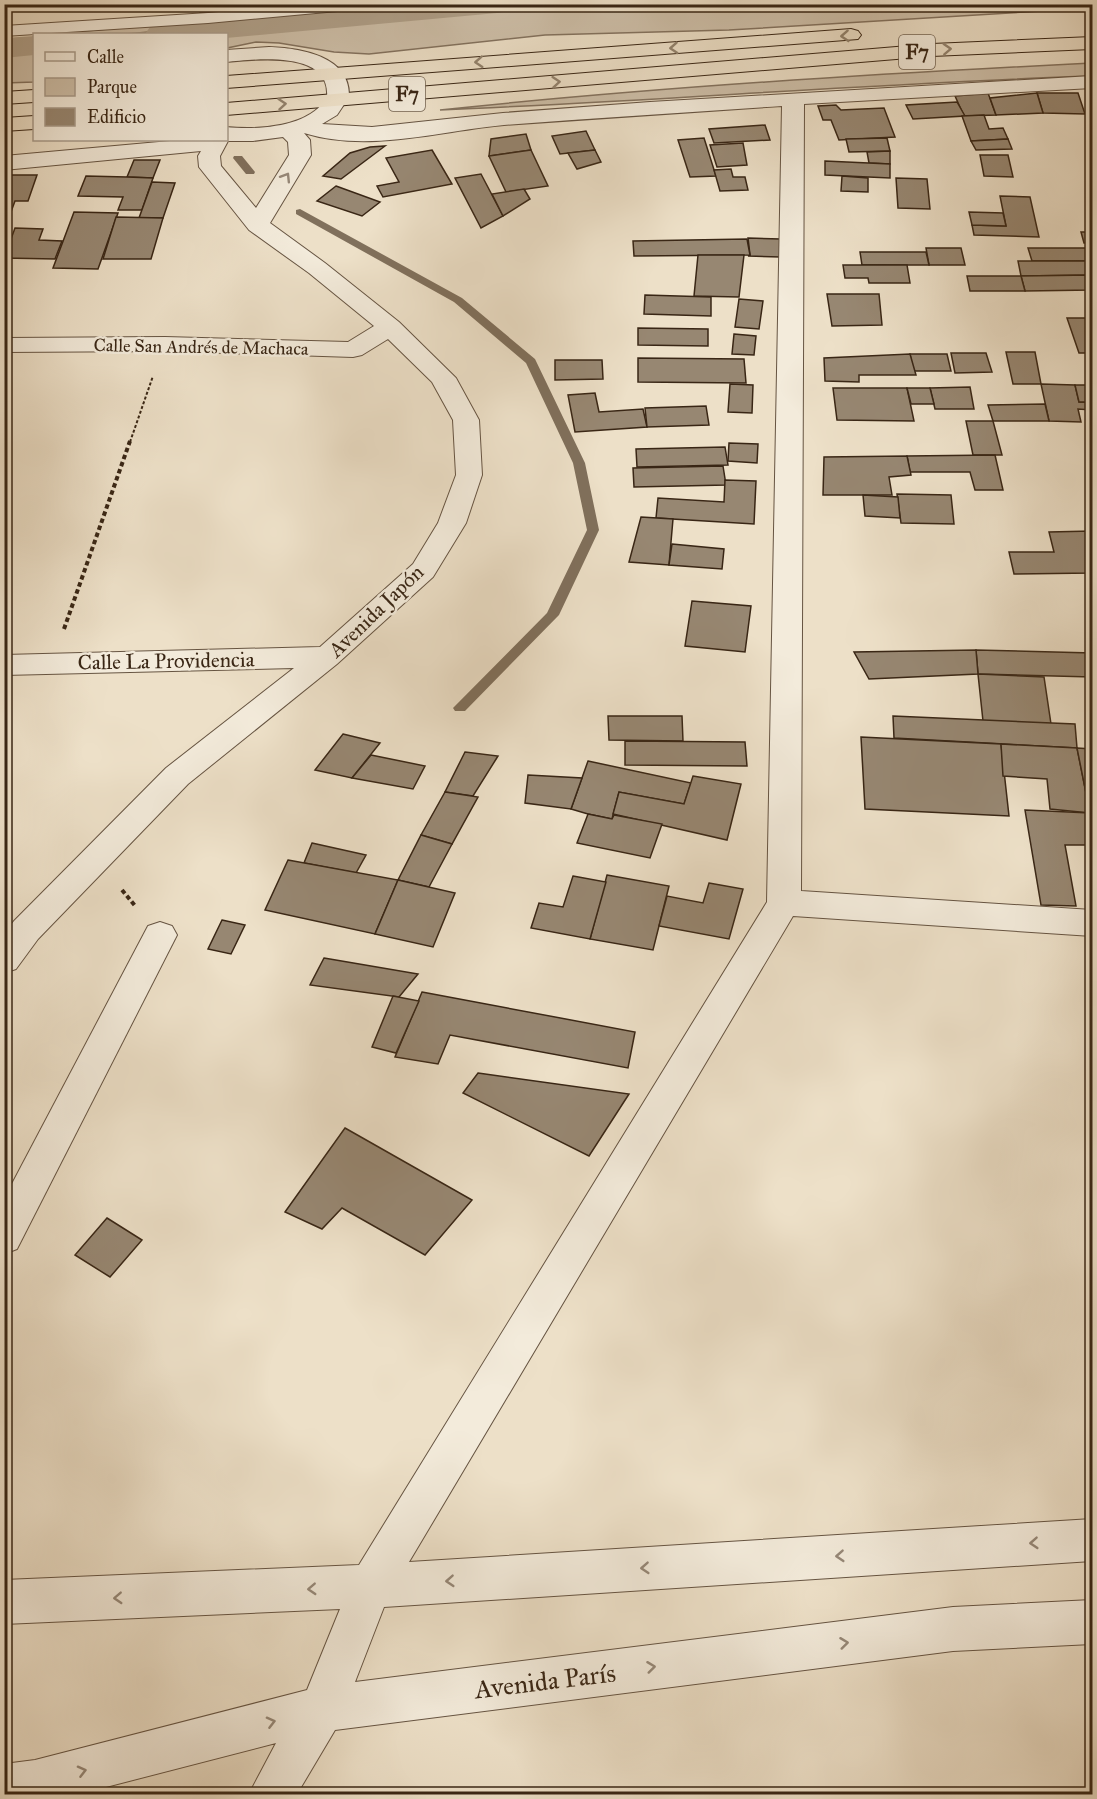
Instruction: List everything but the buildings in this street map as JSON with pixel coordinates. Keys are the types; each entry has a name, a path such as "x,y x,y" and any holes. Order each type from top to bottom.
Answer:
{"highway":[{"name":"F7","path":"228,82 874,34"},
{"name":"F7","path":"228,109 932,50 1092,43"},
{"path":"298,56 436,65"},
{"path":"300,126 476,89"},
{"path":"4,98 33,96"},
{"path":"4,124 33,123"}],"street":[{"path":"228,57 275,53 298,56 318,63 332,74 338,85 337,100 328,111 300,126 261,135 228,138"},
{"path":"300,126 315,132 360,134 493,120 793,99 1092,82"},
{"path":"272,1794 322,1709 371,1586 784,903 788,358 793,99"},
{"path":"257,225 300,155 300,126"},
{"path":"4,163 201,141"},
{"name":"Avenida Japón","path":"4,960 26,930 177,776 327,657 423,570 452,523 469,475 466,420 443,378 390,327 317,268 257,225 210,167 209,156 218,141"},
{"name":"Calle San Andrés de Machaca","path":"4,345 165,344 353,350 390,327"},
{"name":"Calle La Providencia","path":"4,665 327,657"},
{"path":"784,903 1092,923"},
{"path":"4,1237 160,935"},
{"path":"4,1602 371,1586 1092,1540"},
{"name":"Avenida París","path":"4,1787 35,1783 322,1709 953,1629 1092,1622"}],"lane":[{"path":"4,31 180,12 359,4"}],"path":[{"path":"51,664 165,344"},
{"path":"95,858 160,935"}],"green space":[{"path":"554,4 1092,4 1092,8 729,30 545,35 369,54 334,52 279,43 256,42 228,48 228,35"},
{"path":"201,5 306,5 200,13"},
{"path":"392,5 456,5 137,33 61,33"},
{"path":"33,52 33,82 5,83 5,54"},
{"path":"1092,63 1092,76 440,110 603,94 766,82"}],"waterway":[{"path":"172,33 497,4"},
{"path":"4,48 33,46"},
{"path":"238,158 250,172"},
{"path":"300,212 458,300 531,361 579,463 593,530 552,615 460,708"}]}
